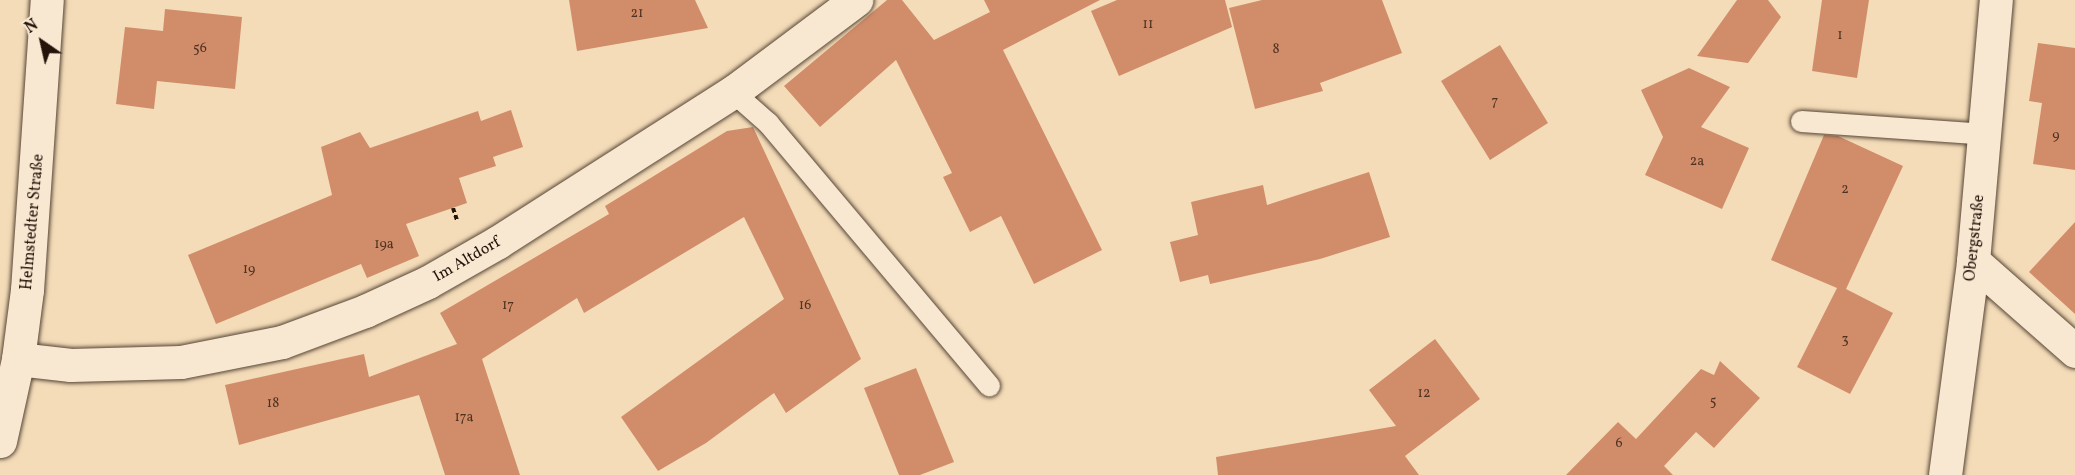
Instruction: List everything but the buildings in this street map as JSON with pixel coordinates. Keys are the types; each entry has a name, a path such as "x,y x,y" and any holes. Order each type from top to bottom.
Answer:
{"street":[{"name":"Helmstedter Straße","path":"0,441 18,359 34,218 47,0"},
{"name":"Im Altdorf","path":"18,359 71,365 181,362 282,342 365,312 428,282 498,242 733,92 856,0"},
{"name":"Obergstraße","path":"1945,475 1973,261 1986,134 1996,0"},
{"path":"1973,261 2075,351"}],"lane":[{"path":"733,92 768,123 989,385"},
{"path":"1801,121 1986,134"}]}
